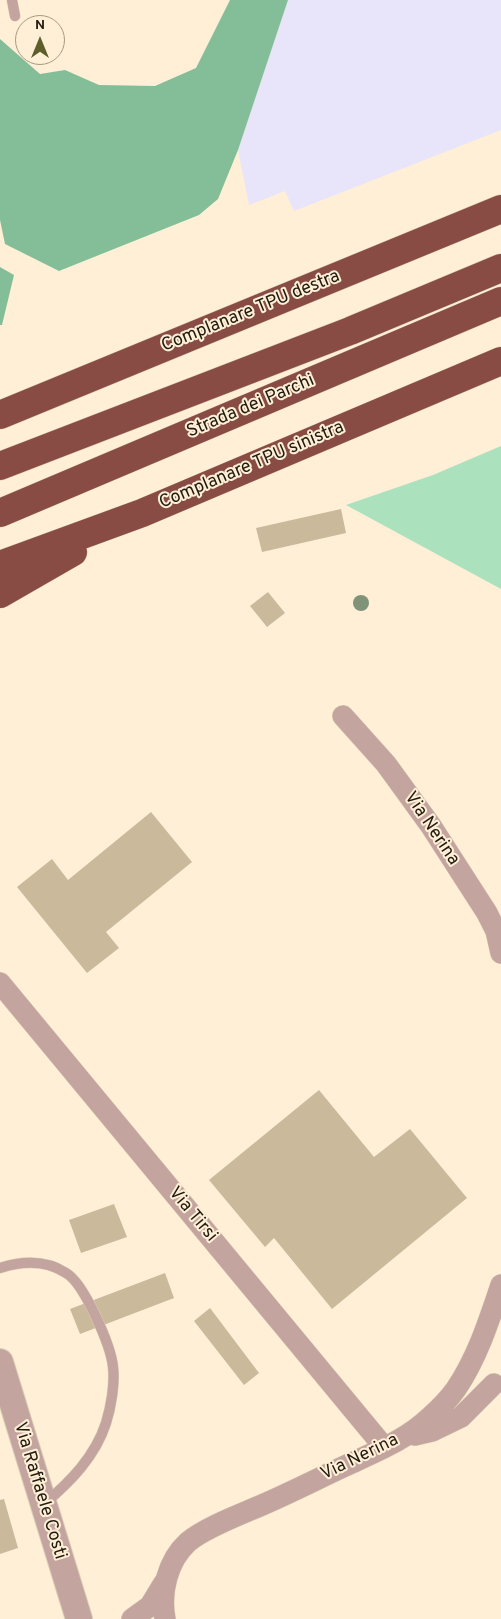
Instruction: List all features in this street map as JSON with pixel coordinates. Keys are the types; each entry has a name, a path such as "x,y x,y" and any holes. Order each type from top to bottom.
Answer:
{"highway":[{"name":"Complanare TPU destra","path":"0,415 501,209"},
{"name":"Strada dei Parchi","path":"0,466 350,331 501,268"},
{"name":"Strada dei Parchi","path":"0,513 501,301"},
{"name":"Complanare TPU sinistra","path":"0,566 142,513 501,361"},
{"path":"0,594 142,513"}],"street":[{"name":"Via Nerina","path":"343,716 386,764 431,826 488,913 496,931 501,953"},
{"name":"Via Tirsi","path":"0,982 393,1443"},
{"name":"Via Nerina","path":"132,1619 150,1606 178,1553 190,1541 236,1516 393,1443 429,1418 455,1391 469,1366 488,1324 501,1285"},
{"name":"Via Raffaele Costi","path":"0,1362 79,1619"},
{"path":"393,1443 432,1431 461,1417 494,1384"},
{"name":"Via Nerina","path":"165,1619 163,1600 166,1578"}],"lane":[{"path":"12,0 15,16"},
{"path":"0,1268 38,1263 54,1266 69,1274 88,1300 107,1341 113,1366 112,1394 106,1422 99,1442 67,1485 44,1505"}],"shaded area":[{"path":"288,0 501,0 501,130 294,211 285,191 249,205 238,150"}],"green space":[{"path":"230,0 288,0 238,150 218,199 199,215 59,271 5,244 0,220 0,39 15,52 15,65 30,65 40,74 65,70 99,85 155,86 196,68"},
{"path":"0,267 14,275 2,325 0,325"},
{"path":"501,446 501,589 346,505 433,475"}],"building":[{"path":"341,509 346,533 262,552 256,528"},
{"path":"268,592 285,613 267,627 250,606"},
{"path":"151,812 192,862 106,932 119,948 87,973 17,887 52,859 68,880"},
{"path":"319,1090 374,1157 410,1129 467,1198 332,1309 274,1238 265,1247 209,1180"},
{"path":"114,1204 127,1237 81,1253 69,1220"},
{"path":"165,1273 174,1298 80,1334 70,1309"},
{"path":"210,1308 259,1373 244,1385 194,1321"},
{"path":"4,1499 18,1548 0,1554 0,1500"}]}
